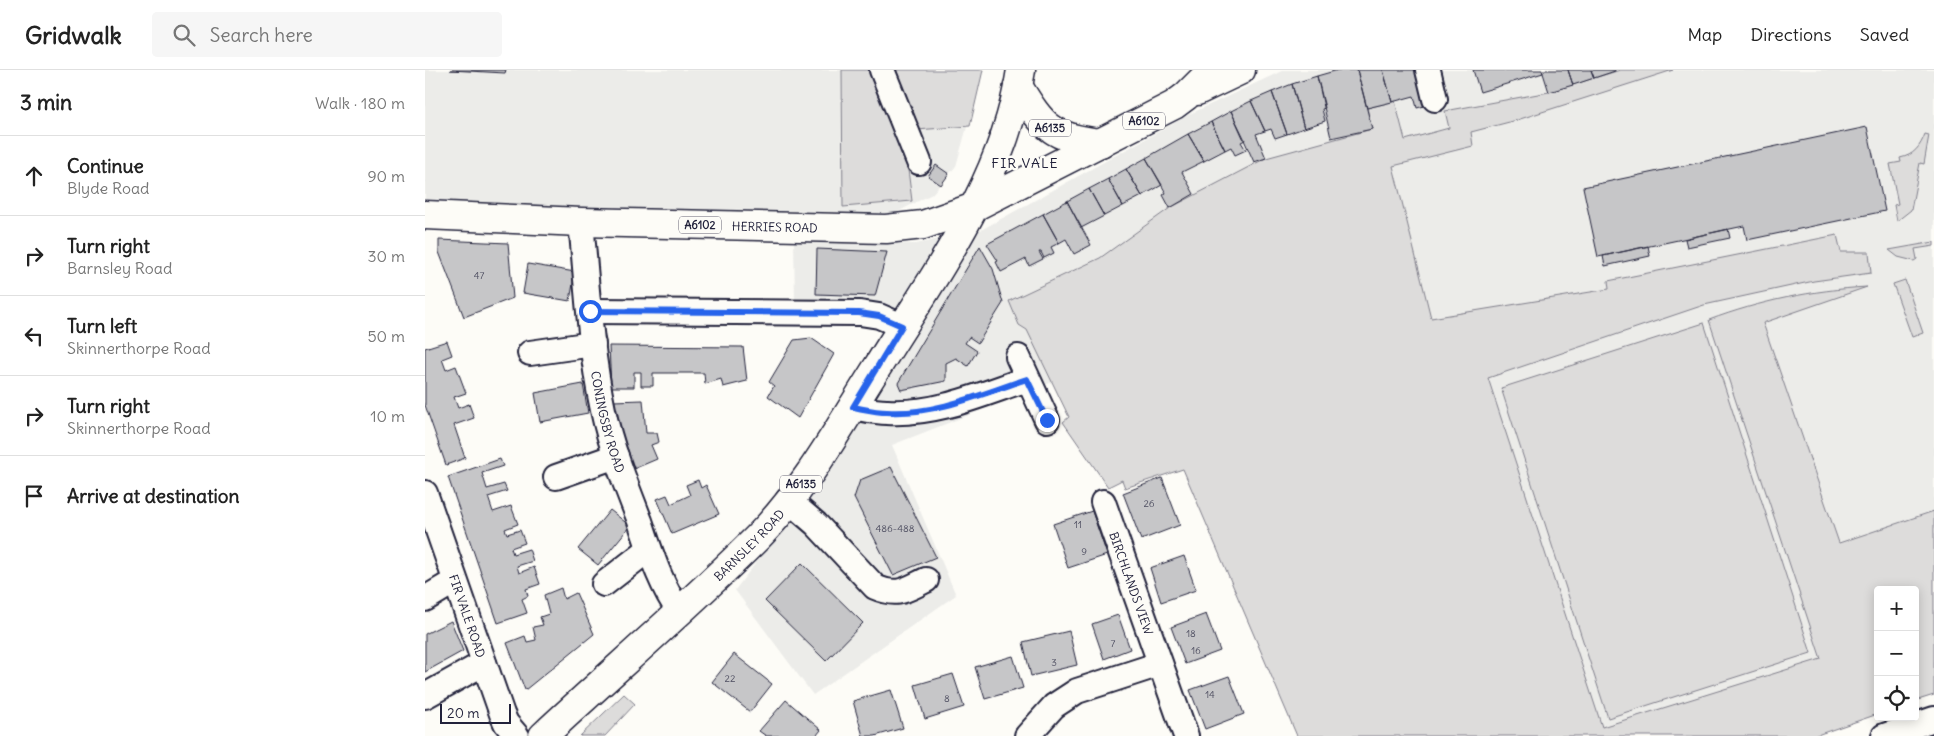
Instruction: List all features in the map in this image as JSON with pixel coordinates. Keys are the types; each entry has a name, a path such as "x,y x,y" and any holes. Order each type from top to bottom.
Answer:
{"main road":[{"path":"1187,96 1212,70"},
{"name":"A6102","path":"973,208 1101,143 1187,96 1241,70"},
{"name":"A6135","path":"1019,78 1033,111 1051,129 1075,140 1101,143"},
{"name":"BARNSLEY ROAD","path":"543,736 759,536 812,470 853,407 973,208 1006,135 1019,78"},
{"name":"HERRIES ROAD","path":"425,215 581,222 902,228 943,220 973,208"}],"street":[{"path":"882,70 919,162"},
{"path":"1428,70 1435,99"},
{"name":"CONINGSBY ROAD","path":"581,222 593,344 603,412 616,456 649,549 666,592 679,611"},
{"path":"590,311 859,313 879,316 902,326"},
{"path":"530,353 593,344"},
{"path":"1018,356 1047,420"},
{"path":"853,407 888,412 923,410 956,403 1027,379"},
{"path":"557,476 616,456"},
{"name":"FIR VALE ROAD","path":"425,493 506,723 517,736"},
{"path":"788,500 816,524 875,587 888,592 899,593 926,580"},
{"name":"BIRCHLANDS VIEW","path":"1103,502 1186,736"},
{"path":"604,584 649,549"},
{"path":"425,599 455,581"},
{"path":"425,696 484,663"},
{"path":"1027,736 1054,706 1077,691 1161,664"},
{"path":"1884,736 1934,719"}],"shaded area":[{"path":"425,70 983,70 956,166 932,194 880,221 425,202"},
{"path":"842,70 983,70 970,126 903,131 912,201 843,207"},
{"path":"1284,70 1634,70 1637,81 1673,70 1934,70 1934,695 1919,700 1919,586 1874,586 1874,715 1814,736 1297,736 1183,469 1162,339 892,445 956,595 813,695 735,590 836,458 918,328 795,305 794,240 916,244 981,230 1192,113"},
{"path":"1620,70 1673,70 1517,120 1471,132 1473,146 1393,166 1431,318 1609,289 1608,281 1837,235 1841,252 1869,252 1871,273 1814,281 1704,305 1488,378 1602,727 1821,659 1709,320 1767,302 1847,288 1867,287 1763,323 1839,543 1934,511 1934,695 1919,700 1919,586 1874,586 1874,715 1814,736 1297,736 1183,469 1125,488 1122,480 1108,487 1063,422 1069,417 1027,330 1019,325 1009,301 1100,258 1170,208 1266,158 1372,129 1367,108 1395,101 1405,140 1449,128 1445,111 1549,92"},
{"path":"1925,134 1929,135 1924,164 1920,163 1911,210 1897,221 1894,205 1898,204 1890,164 1901,162 1900,158 1913,153 1919,147"},
{"path":"1934,242 1934,246 1915,249 1917,259 1914,261 1898,257 1889,250"},
{"path":"1905,280 1923,333 1912,337 1893,284"},
{"path":"1704,323 1811,653 1608,718 1501,388"},
{"path":"624,694 635,704 605,736 580,736"}],"building":[{"path":"450,70 506,70 505,73"},
{"path":"1338,70 1357,70 1372,129 1331,138 1317,76"},
{"path":"1357,70 1383,70 1392,102 1367,108"},
{"path":"1383,70 1423,70 1428,105 1417,108 1414,96 1392,102"},
{"path":"1473,70 1542,70 1543,73 1480,92"},
{"path":"1542,70 1568,70 1573,85 1549,92"},
{"path":"1568,70 1591,70 1594,78 1573,85"},
{"path":"1591,70 1615,70 1615,71 1594,78"},
{"path":"1317,76 1325,108 1322,109 1325,121 1304,128 1292,84"},
{"path":"1292,84 1304,128 1287,134 1272,92"},
{"path":"1272,92 1287,134 1275,138 1271,129 1265,131 1251,101"},
{"path":"1251,101 1265,131 1256,134 1266,158 1254,162 1231,111"},
{"path":"1231,111 1245,140 1241,142 1246,150 1235,155 1231,147 1225,150 1211,122"},
{"path":"1211,122 1225,150 1204,161 1188,134"},
{"path":"1867,127 1885,211 1747,240 1744,226 1598,257 1583,187"},
{"path":"1188,134 1204,161 1182,172 1194,194 1170,208 1163,195 1166,193 1146,158"},
{"path":"1146,158 1162,185 1142,196 1126,169"},
{"path":"936,165 949,174 941,185 928,176"},
{"path":"1126,169 1142,196 1123,206 1108,179"},
{"path":"1108,179 1123,206 1104,216 1089,189"},
{"path":"1089,189 1104,216 1081,228 1067,201"},
{"path":"1067,201 1091,245 1074,254 1066,239 1059,243 1043,214"},
{"path":"1043,214 1059,243 1051,247 1054,253 1044,258 1041,252 1039,252 1043,259 1029,266 1026,259 1001,272 996,262 998,261 987,244"},
{"path":"1728,229 1730,238 1687,247 1685,239"},
{"path":"439,240 508,243 513,298 464,317 439,252"},
{"path":"980,246 993,269 1003,303 978,343 969,337 965,343 977,351 968,366 956,358 946,363 946,381 901,390 898,383"},
{"path":"1648,246 1650,256 1605,266 1603,256"},
{"path":"817,249 887,252 875,296 816,294"},
{"path":"528,264 575,272 570,301 523,293"},
{"path":"811,338 834,354 798,418 768,396 774,386 769,382 794,340"},
{"path":"447,341 452,355 442,359 446,370 456,366 466,393 454,397 458,408 469,404 474,418 454,425 465,458 446,465 425,405 425,348"},
{"path":"609,346 743,347 747,381 723,387 721,379 705,384 704,373 653,373 653,386 641,386 641,372 634,372 634,387 611,387"},
{"path":"583,384 588,413 540,422 535,393"},
{"path":"643,400 646,433 657,433 659,442 651,445 657,459 631,470 619,439 613,401"},
{"path":"500,459 503,466 482,473 487,489 504,484 507,491 488,497 493,512 511,506 518,524 505,529 507,534 520,530 525,543 511,548 513,554 529,549 533,561 517,566 519,573 534,567 540,584 526,589 528,596 522,599 527,613 498,623 448,477"},
{"path":"891,467 936,557 893,575 854,498 860,480"},
{"path":"1162,478 1180,525 1141,540 1123,493"},
{"path":"698,480 701,488 706,485 719,514 672,534 657,499 667,495 671,504 690,495 686,485"},
{"path":"610,510 630,526 598,565 578,549"},
{"path":"1092,511 1107,555 1068,568 1053,524"},
{"path":"1184,556 1196,590 1161,602 1150,568"},
{"path":"802,563 863,623 826,661 765,601"},
{"path":"561,588 564,599 576,593 594,634 525,690 507,643 525,636 527,642 536,640 533,627 543,625 540,617 549,614 544,595"},
{"path":"1206,614 1220,651 1185,664 1171,627"},
{"path":"1118,615 1130,649 1104,659 1092,624"},
{"path":"451,621 463,651 425,672 425,634"},
{"path":"1069,631 1077,665 1031,676 1023,642"},
{"path":"734,654 772,684 750,712 712,682"},
{"path":"1013,656 1023,688 985,699 975,667"},
{"path":"953,674 964,707 925,719 915,685"},
{"path":"1229,676 1244,714 1205,729 1190,690"},
{"path":"891,690 903,728 875,736 863,736 853,701"},
{"path":"786,700 821,730 816,736 766,736 759,731"}],"district":[{"name":"FIR VALE","path":"1025,163"}],"route":[{"path":"590,311 859,313 879,316 902,326 853,407 888,412 923,410 956,403 1027,379 1047,420"}]}
